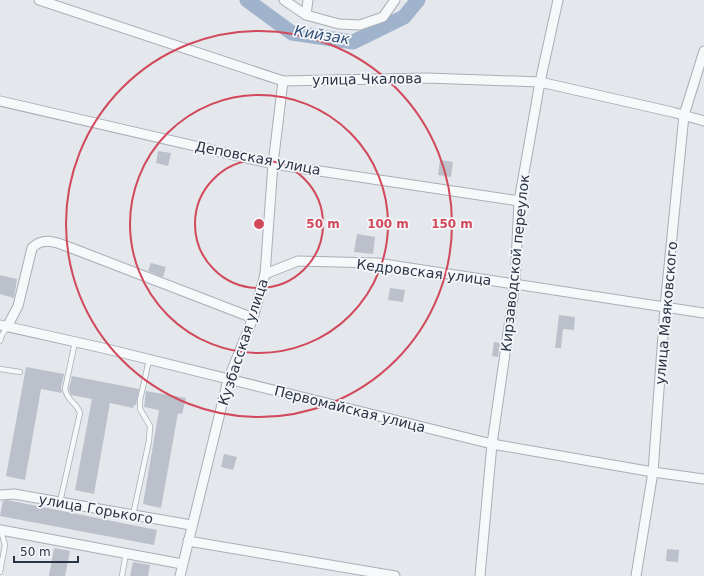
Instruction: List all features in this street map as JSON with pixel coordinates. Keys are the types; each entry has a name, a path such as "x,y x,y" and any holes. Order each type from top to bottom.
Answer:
{"street":[{"name":"улица Чкалова","path":"39,0 283,81 427,78 540,82 684,115 704,122"},
{"path":"284,0 306,15 339,24 360,25 383,17 395,0"},
{"path":"306,15 308,0"},
{"name":"Кирзаводской переулок","path":"480,576 492,444 515,284 519,201 540,82 558,0"},
{"name":"улица Маяковского","path":"636,576 653,472 665,307 684,115 704,51"},
{"name":"Кузбасская улица","path":"180,576 191,525 228,380 253,318 265,274 273,164 283,81"},
{"name":"Деповская улица","path":"0,101 273,164 519,201"},
{"path":"4,326 18,306 32,248 37,243 45,240 74,249 253,318"},
{"name":"Кедровская улица","path":"265,274 298,261 377,263 704,313"},
{"name":"Первомайская улица","path":"4,326 492,444 653,472 704,479"},
{"name":"улица Горького","path":"0,495 12,494 191,525"},
{"path":"0,529 182,564"},
{"path":"188,541 395,576"}],"lane":[{"path":"0,341 4,326"},
{"path":"60,502 80,413 78,407 66,397 64,389 75,342"},
{"path":"133,515 149,441 150,426 140,409 140,400 149,360"},
{"path":"0,369 20,372"},
{"path":"0,529 5,545 0,572"},
{"path":"122,576 126,553"}],"building":[{"path":"158,151 171,153 168,166 156,163"},
{"path":"440,160 453,162 451,177 438,175"},
{"path":"357,234 375,237 373,254 354,252"},
{"path":"151,263 166,267 163,277 148,271"},
{"path":"0,275 17,279 14,298 0,294"},
{"path":"390,288 405,290 403,302 388,300"},
{"path":"559,315 575,317 574,330 563,329 561,348 555,348"},
{"path":"494,342 500,343 498,357 492,356"},
{"path":"26,367 64,374 61,388 62,393 41,389 25,480 6,476"},
{"path":"72,376 139,389 136,405 134,405 133,408 110,403 94,494 75,490 92,399 71,395 69,389"},
{"path":"146,391 186,398 182,414 178,413 161,508 143,504 159,410 144,407"},
{"path":"224,454 237,457 233,470 221,467"},
{"path":"7,500 157,530 154,545 0,516 3,501"},
{"path":"54,548 70,551 65,576 49,576"},
{"path":"667,549 679,550 678,562 666,561"},
{"path":"133,562 150,565 148,576 130,576"}],"waterway":[{"name":"Кийзак","path":"247,0 292,33 353,42 404,17 418,0"}]}
